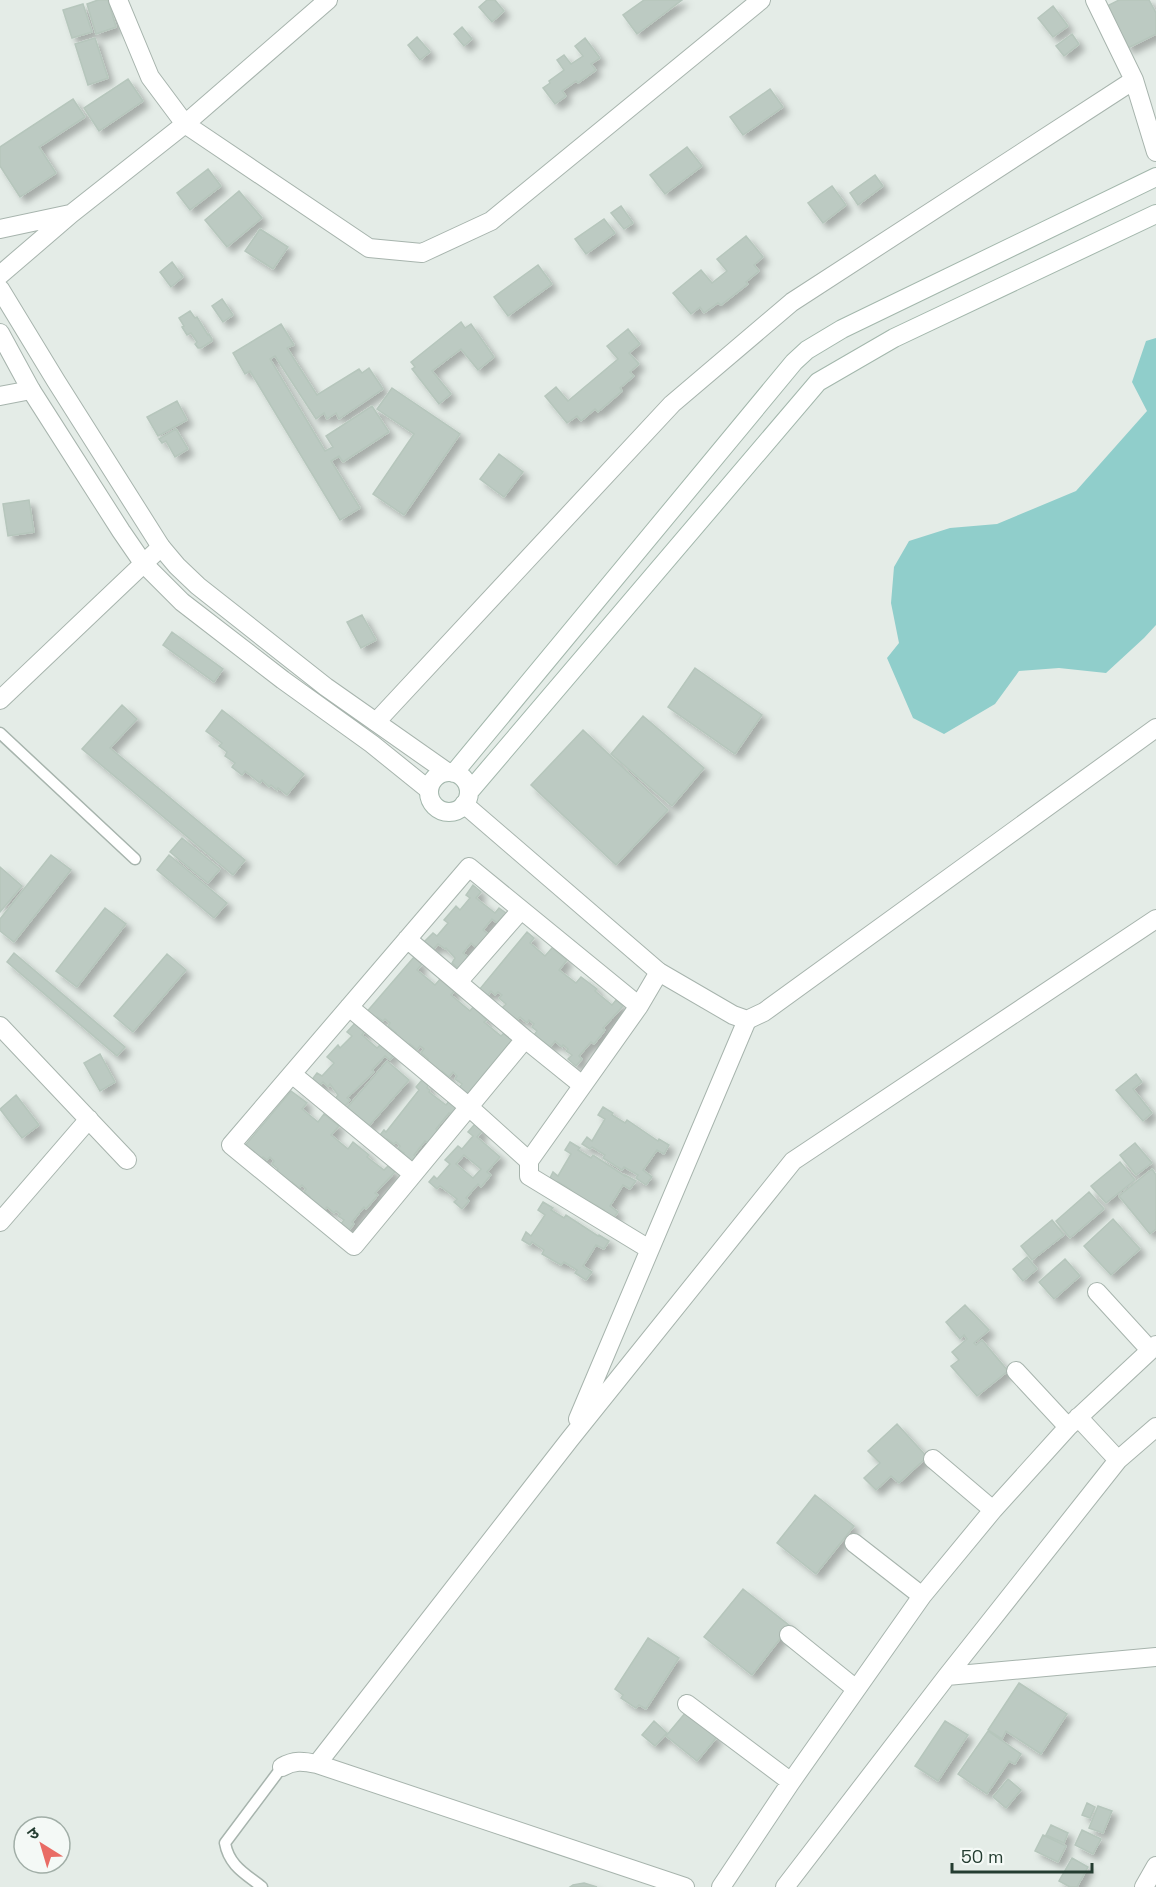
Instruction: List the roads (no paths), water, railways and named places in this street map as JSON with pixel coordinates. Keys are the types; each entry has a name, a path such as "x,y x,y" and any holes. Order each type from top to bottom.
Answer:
{"street":[{"path":"118,0 150,77 185,124 369,248 422,253 491,221 761,0"},
{"path":"0,275 71,214 185,124 328,0"},
{"path":"1095,0 1134,80 1156,153"},
{"path":"376,722 672,404 749,338 792,302 1134,80"},
{"path":"1156,177 842,329 807,350 794,362 450,773 436,777 429,790 431,801 441,810 453,811 466,798 818,382 894,338 1156,214"},
{"path":"0,229 71,214"},
{"path":"0,289 161,547 177,566 198,586 326,687 450,773 465,780 466,798 659,972 733,1016 747,1020 764,1012 1156,728"},
{"path":"0,333 31,390 143,563 183,602 283,680 372,744 429,790"},
{"path":"0,396 31,390"},
{"path":"0,700 161,547"},
{"path":"525,1039 354,1246 231,1145 469,867 639,1006"},
{"path":"458,982 521,910"},
{"path":"317,1764 570,1439 793,1161 1156,919"},
{"path":"407,939 582,1084"},
{"path":"649,1249 529,1176 529,1161 639,1006 659,972"},
{"path":"349,1007 469,1107 529,1161"},
{"path":"570,1439 747,1020"},
{"path":"0,1026 127,1160"},
{"path":"292,1074 413,1174"},
{"path":"0,1222 89,1119"},
{"path":"721,1887 791,1782 922,1596 993,1510 1073,1422 1153,1347 1097,1292"},
{"path":"1016,1371 1118,1460"},
{"path":"785,1887 1118,1460 1156,1426"},
{"path":"933,1459 993,1510"},
{"path":"855,1543 922,1596"},
{"path":"789,1635 856,1689"},
{"path":"947,1677 1156,1657"},
{"path":"687,1704 791,1782"},
{"path":"282,1767 292,1762 304,1761 317,1764 685,1887"},
{"path":"1144,1887 1156,1866"}],"lane":[{"path":"0,733 135,859"},
{"path":"262,1887 232,1863 226,1853 225,1843 282,1767"}],"water":[{"path":"1156,338 1156,625 1106,673 1059,668 1019,671 995,704 944,734 913,718 887,658 899,643 891,603 894,567 909,541 950,528 997,524 1076,491 1147,411 1132,382 1146,341"}]}
